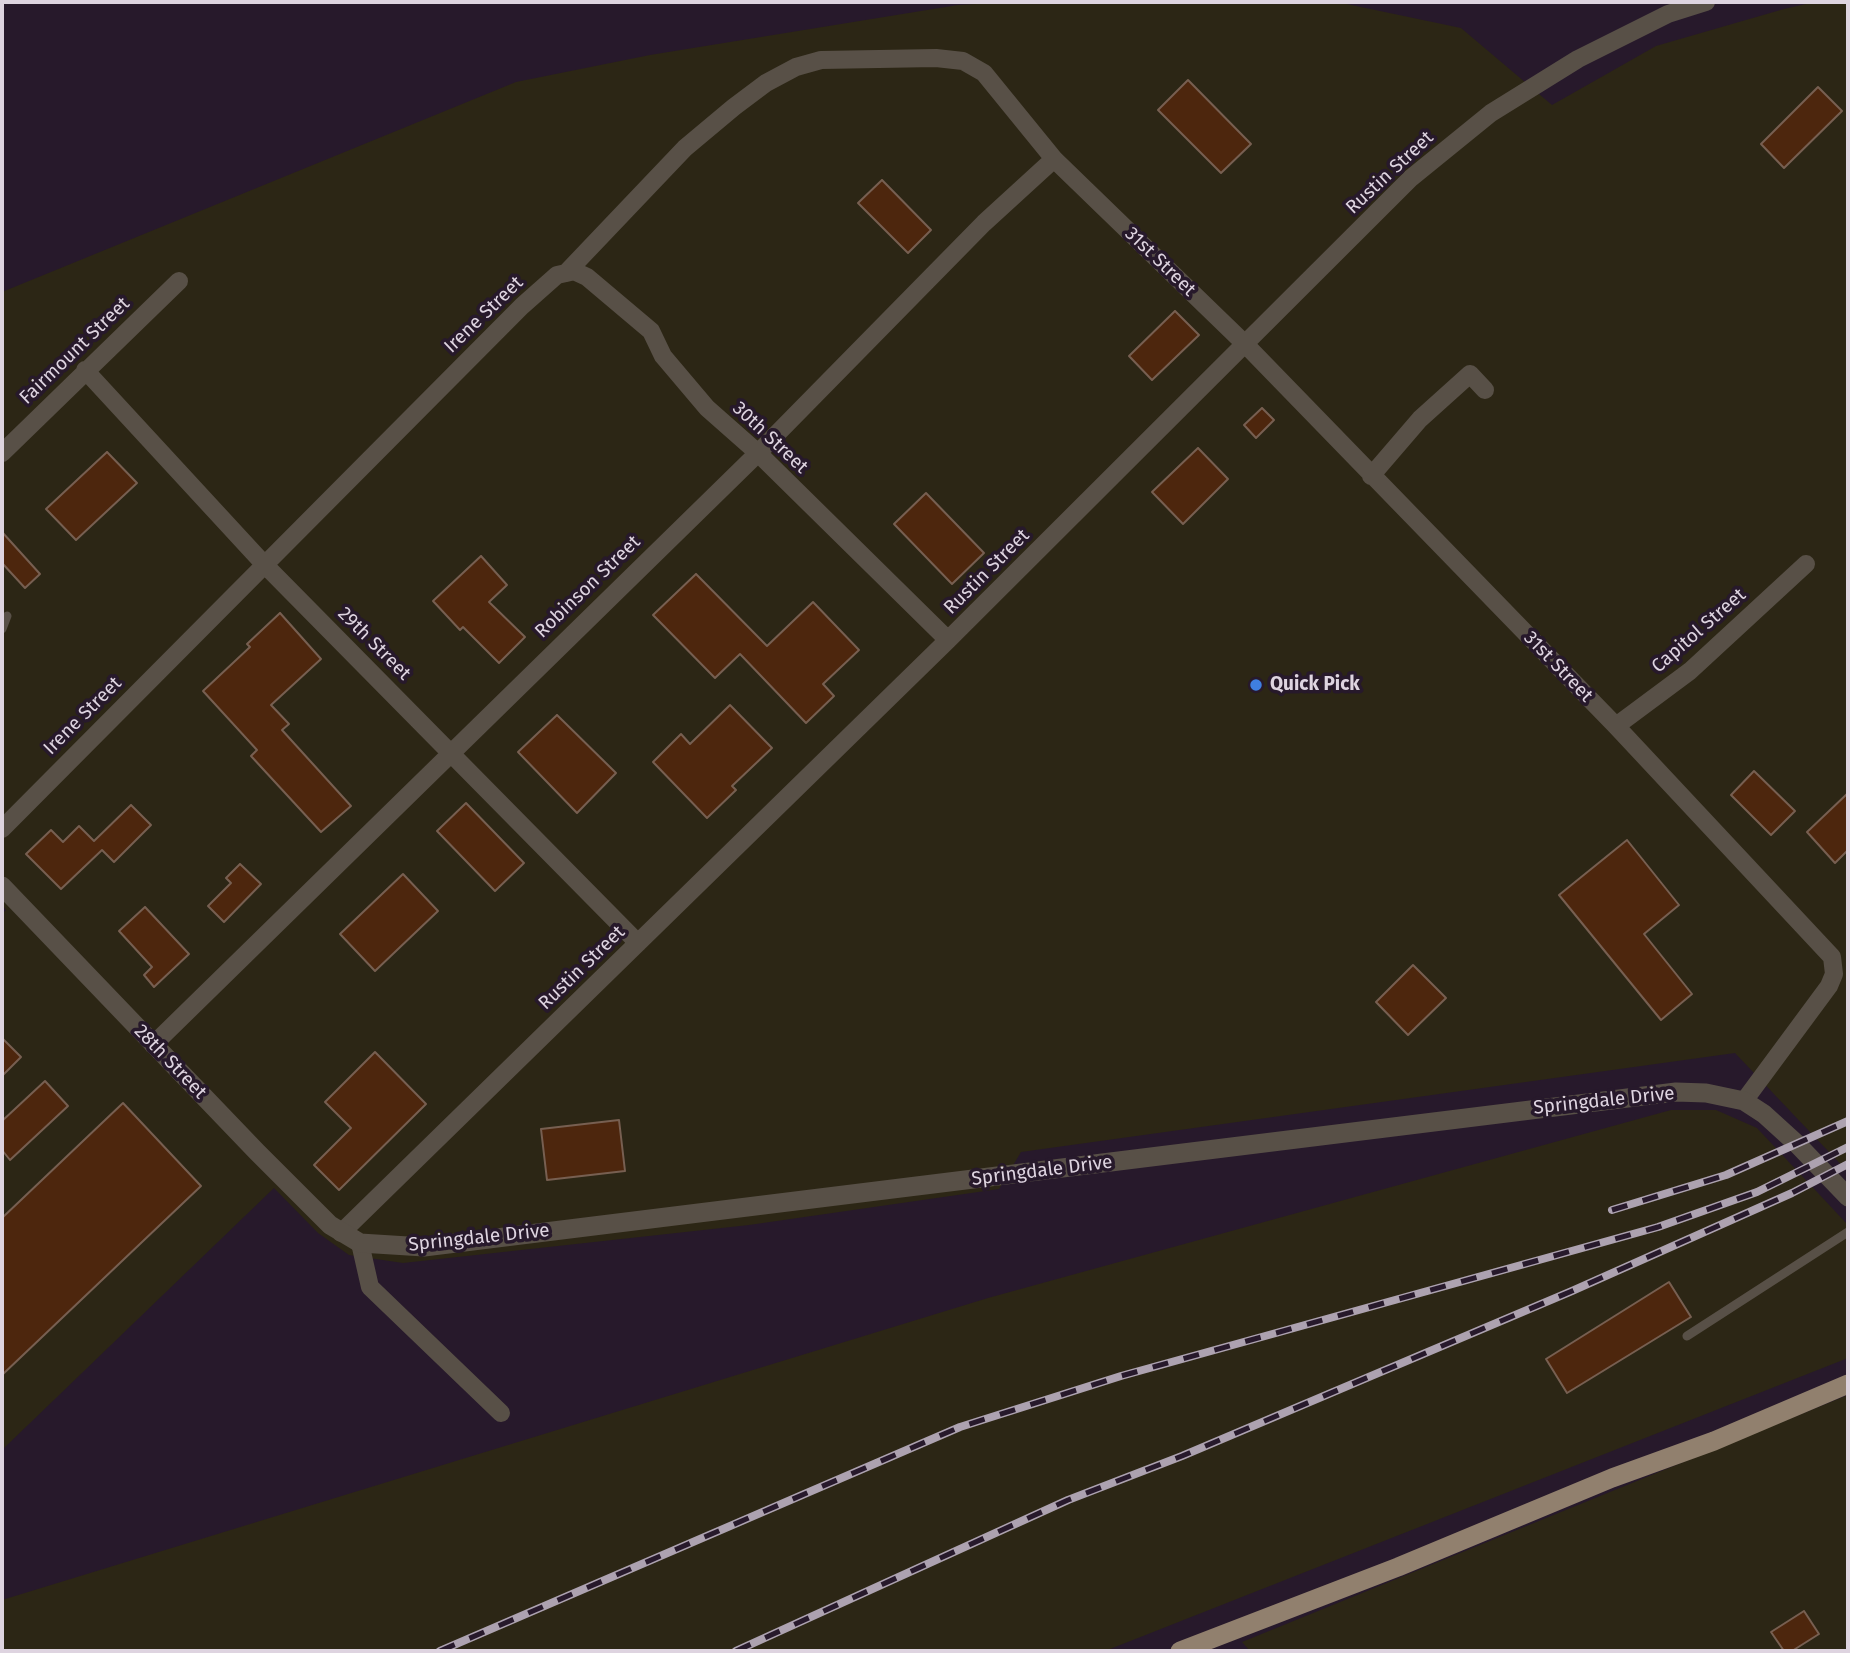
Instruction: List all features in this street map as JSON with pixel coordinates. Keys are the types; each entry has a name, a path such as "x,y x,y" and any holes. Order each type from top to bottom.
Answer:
{"main road":[{"path":"1180,1651 1398,1567 1612,1478 1714,1441 1848,1384"}],"street":[{"name":"Rustin Street","path":"341,1233 948,640 1411,178 1491,113 1578,59 1668,14 1706,2"},
{"name":"Irene Street","path":"2,829 262,563 522,306 557,275 566,273 685,148 766,83 796,67 821,60 936,58 963,61 984,73 1001,91 1054,159"},
{"name":"31st Street","path":"1054,159 1245,344 1616,726 1816,936 1832,957 1834,974 1829,986 1744,1101"},
{"name":"Robinson Street","path":"153,1045 450,751 758,453 984,223 1054,159"},
{"name":"30th Street","path":"566,273 574,271 587,277 651,331 663,356 707,408 758,453 948,640"},
{"name":"Fairmount Street","path":"2,453 179,281"},
{"name":"29th Street","path":"85,370 262,563 638,943"},
{"path":"1371,475 1420,419 1470,374 1485,390"},
{"name":"Capitol Street","path":"1616,726 1690,671 1806,565"},
{"name":"28th Street","path":"2,886 257,1153 341,1233"},
{"name":"Springdale Drive","path":"341,1233 360,1243 424,1247 1626,1097 1706,1093 1744,1101"},
{"path":"1744,1101 1789,1136 1848,1197"},
{"path":"360,1243 370,1287 501,1413"}],"lane":[{"path":"2,629 7,616"},
{"path":"1687,1336 1848,1231"}],"shaded area":[{"path":"1011,2 1337,2 1461,28 1552,105 1656,46 1784,9 1815,2 1848,2 1848,1172 1735,1053 1021,1152 999,1189 749,1225 403,1263 349,1255 318,1233 274,1188 2,1450 2,914 6,910 2,905 2,292 516,82 650,55 958,5"},
{"path":"1671,1110 1716,1110 1757,1128 1848,1225 1848,1358 1105,1651 2,1651 2,1600 988,1298"},
{"path":"1848,1395 1848,1651 1250,1651 1242,1642"}],"building":[{"path":"1188,80 1251,144 1221,173 1158,110"},
{"path":"1818,87 1842,111 1784,168 1761,144"},
{"path":"882,180 931,230 908,253 858,203"},
{"path":"1175,311 1199,335 1152,380 1129,356"},
{"path":"1262,408 1274,420 1256,438 1244,425"},
{"path":"1198,448 1228,479 1183,524 1152,492"},
{"path":"107,452 137,483 76,540 46,509"},
{"path":"926,493 984,553 952,584 894,524"},
{"path":"2,532 40,574 25,588 2,563"},
{"path":"481,556 507,585 489,602 525,637 499,663 463,627 460,630 433,601"},
{"path":"696,574 767,646 813,602 859,650 823,684 834,696 806,723 740,654 715,678 653,615"},
{"path":"280,613 321,659 271,705 289,724 282,730 351,806 321,832 251,756 257,750 203,691 250,647 247,644"},
{"path":"730,705 772,748 732,786 736,790 707,818 653,762 681,734 690,744"},
{"path":"557,715 616,773 577,813 518,752"},
{"path":"1754,771 1795,811 1771,835 1731,795"},
{"path":"1848,793 1848,850 1835,863 1807,832"},
{"path":"466,803 524,863 495,891 437,831"},
{"path":"131,805 151,825 114,862 102,850 61,889 26,854 51,830 63,842 79,826 94,841"},
{"path":"1627,840 1679,905 1644,934 1692,994 1661,1020 1559,895"},
{"path":"240,864 261,884 224,922 208,906 231,883 226,878"},
{"path":"403,874 438,911 375,971 340,934"},
{"path":"145,907 189,954 154,987 144,975 152,967 119,931"},
{"path":"1413,965 1446,998 1408,1035 1376,1002"},
{"path":"2,1038 21,1057 2,1076"},
{"path":"375,1052 426,1104 339,1190 314,1165 351,1128 325,1102"},
{"path":"45,1081 68,1106 10,1160 2,1150 2,1121"},
{"path":"123,1103 201,1186 2,1375 2,1218"},
{"path":"619,1120 625,1171 547,1180 541,1129"},
{"path":"1669,1282 1691,1317 1567,1393 1546,1359"},
{"path":"1804,1611 1819,1634 1792,1651 1784,1651 1771,1632"}],"railway":[{"path":"1612,1210 1726,1175 1848,1121"},
{"path":"440,1651 960,1427 1121,1376 1658,1227 1757,1192 1848,1147"},
{"path":"736,1651 1068,1500 1182,1456 1572,1291 1792,1193 1848,1164"}],"place":[{"name":"Quick Pick","path":"1256,685"}]}
